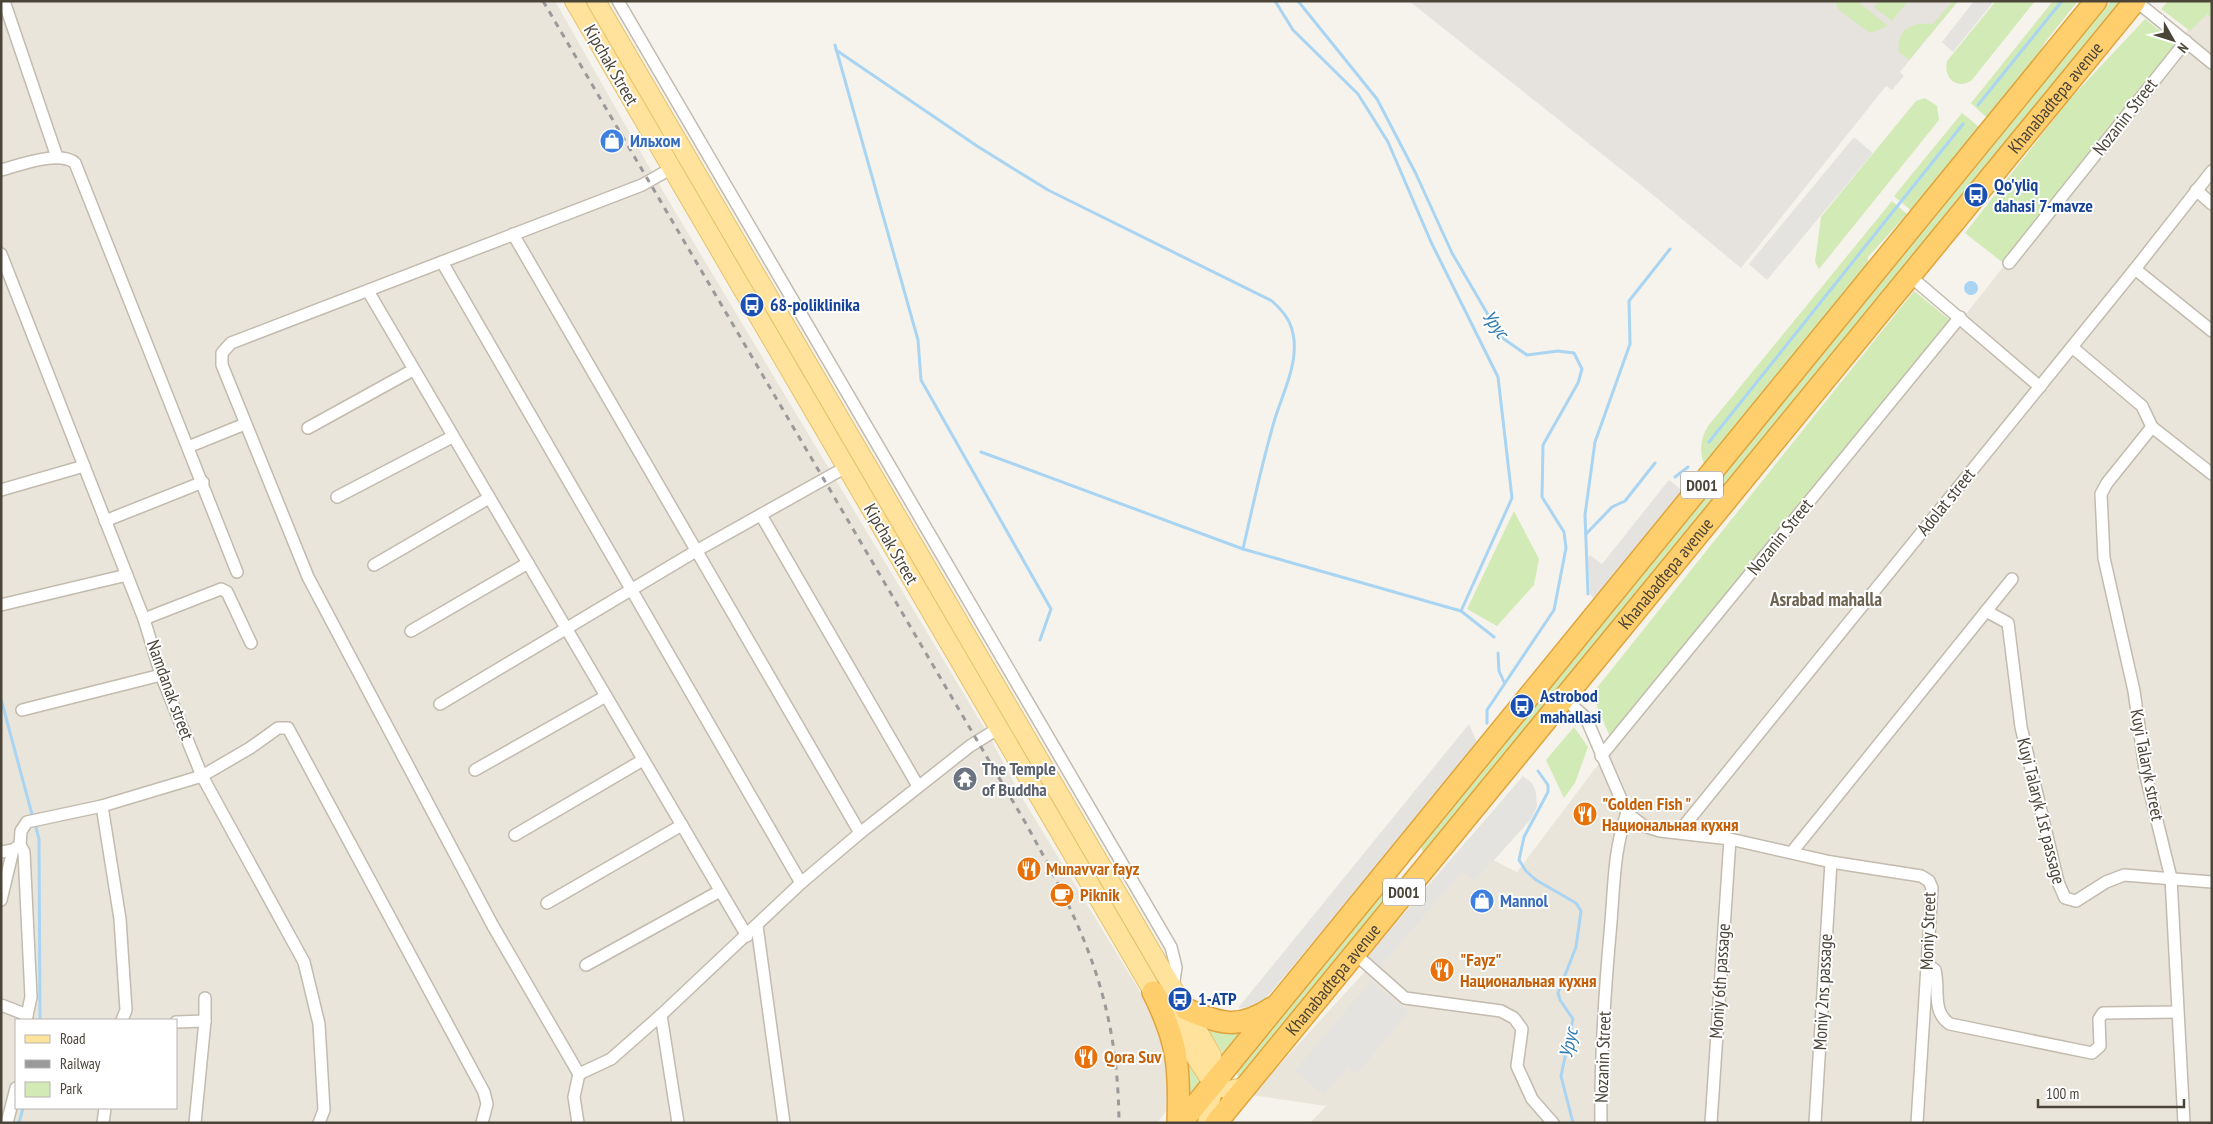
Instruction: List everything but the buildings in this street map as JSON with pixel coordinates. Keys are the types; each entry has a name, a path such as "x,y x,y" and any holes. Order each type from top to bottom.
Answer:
{"highway":[{"name":"Khanabadtepa avenue","path":"1183,1122 2096,1"},
{"name":"Khanabadtepa avenue","path":"1216,1123 2135,1"},
{"path":"1406,847 1407,856 1411,863 1418,866 1426,865"},
{"path":"1163,990 1168,1022 1176,1052 1183,1122"},
{"path":"1186,1010 1215,1022 1237,1023 1259,1016 1280,1002"}],"main road":[{"name":"Kipchak Street","path":"574,1 1009,745 1163,990 1186,1010 1212,1055 1215,1069 1207,1123"},
{"name":"Kipchak Street","path":"596,1 1025,735 1213,1084"},
{"path":"1009,745 1025,735"},
{"path":"1213,1084 1228,1090 1244,1087"}],"street":[{"path":"4,1 57,157"},
{"path":"618,1 1171,947 1175,962 1163,990"},
{"path":"2135,1 2212,63"},
{"name":"Nozanin Street","path":"2009,264 2186,41"},
{"path":"1,170 57,157 70,159 78,169 237,572"},
{"path":"578,1123 574,1097 579,1074 493,926 308,578 245,424 221,358 225,347 513,234 642,186 672,168"},
{"name":"Adolat street","path":"1679,832 2040,387 2212,170"},
{"path":"2196,190 2212,204"},
{"path":"513,234 860,833"},
{"name":"Namdanak street","path":"1,254 144,619 161,675 202,776 304,962 319,1024 324,1110 319,1123"},
{"path":"442,262 801,883"},
{"path":"2135,269 2212,331"},
{"path":"1910,276 2040,387"},
{"path":"368,291 452,437 747,936"},
{"name":"Nozanin Street","path":"1601,756 1960,317"},
{"path":"2072,347 2142,406 2152,427 2212,474"},
{"path":"308,428 413,370"},
{"path":"188,447 245,424"},
{"name":"Kuyi Talaryk street","path":"2152,427 2107,483 2101,494 2104,558 2134,691 2146,776 2170,878 2184,1123"},
{"path":"337,497 452,437"},
{"path":"1,490 84,466"},
{"path":"440,704 696,551 846,467"},
{"path":"105,521 202,482"},
{"path":"374,565 489,498"},
{"path":"761,515 918,786"},
{"path":"411,631 528,563"},
{"path":"1,605 127,575"},
{"path":"1792,852 2012,579"},
{"path":"144,619 221,589 227,592 251,643"},
{"name":"Kuyi Talaryk 1st passage","path":"1986,611 2008,623 2021,727 2056,872 2065,898 2076,901 2106,882 2124,875 2212,882"},
{"path":"22,710 161,675"},
{"path":"475,770 606,696"},
{"path":"1564,698 1586,718 1627,813"},
{"path":"1,900 11,849 23,826 46,817 102,806 202,776 283,726 291,731 484,1092 487,1104 482,1123"},
{"path":"579,1074 611,1059 747,936 801,883 918,786 970,746 999,728"},
{"path":"515,836 643,760"},
{"path":"102,806 120,918 126,1010 124,1019"},
{"name":"Nozanin Street","path":"1601,1123 1601,1090 1610,935 1618,837 1627,813"},
{"name":"Moniy Street","path":"1627,813 1651,829 1730,839 1831,862 1921,876 1929,881 1932,888 1917,1123"},
{"path":"547,902 682,825"},
{"name":"Moniy 6th passage","path":"1711,1123 1730,839"},
{"path":"1,1005 26,1018 31,997 24,852 11,849"},
{"name":"Moniy 2ns passage","path":"1815,1123 1831,862"},
{"path":"586,965 720,891"},
{"path":"757,926 784,1123"},
{"path":"1354,954 1405,998 1502,1011 1514,1018 1522,1029 1517,1066 1532,1099 1553,1123"},
{"path":"1927,964 1935,970 1939,1010 1950,1024 2092,1052 2100,1046 2099,1019 2102,1013 2177,1012"},
{"path":"195,1123 205,1021 204,998"},
{"path":"661,1015 678,1123"},
{"path":"178,1022 205,1021"},
{"path":"7,1123 15,1092"},
{"path":"103,1123 105,1109"}],"shaded area":[{"path":"1,1 555,1 664,193 989,736 1021,796 1161,1026 1169,1048 1171,1105 1157,1123 1,1123"},
{"path":"1409,1 1958,1 1900,72 1904,76 1892,90 1886,86 1741,268 1641,185"},
{"path":"1974,1 1994,1 1953,52 1942,42"},
{"path":"2209,2 2212,4 2212,1123 1310,1123 1326,1106 1252,1095 1475,851 1517,872 1594,770 1967,313"},
{"path":"1854,137 1873,153 1767,280 1749,264"},
{"path":"1669,480 1683,491 1596,601 1590,594 1588,557 1590,555 1602,564"},
{"path":"1469,724 1478,745 1266,998 1252,1007 1238,1008"},
{"path":"1523,776 1532,783 1536,792 1537,806 1532,818 1475,881 1462,872 1379,968 1367,956"},
{"path":"1371,981 1409,1012 1356,1074 1348,1067 1324,1095 1295,1071"}],"green space":[{"path":"1835,1 1857,1 1888,26 1870,33 1838,9"},
{"path":"1879,1 1908,1 1892,21 1874,7"},
{"path":"1953,1 1958,1 1909,60 1899,52 1900,38 1907,29 1918,24 1933,24"},
{"path":"1996,1 2035,1 1971,81 1960,84 1955,83 1947,72 1947,61"},
{"path":"2053,1 2078,1 2046,41 2023,80 1989,117 1985,116 1971,103"},
{"path":"2111,1 2120,1 1426,851 1423,852 1421,847"},
{"path":"2168,1 2212,1 2212,18 2207,14 2190,31 2161,9"},
{"path":"2145,19 2177,44 2002,262 1965,233 2069,100"},
{"path":"1925,98 1937,106 1939,120 1819,269 1815,262 1821,217 1916,101"},
{"path":"1962,113 1978,126 1978,134 1914,213 1894,196"},
{"path":"1892,201 1907,214 1868,257 1867,269 1705,467 1701,446 1708,426"},
{"path":"1914,291 1951,321 1610,737 1592,694"},
{"path":"1514,511 1539,559 1534,585 1497,626 1467,609"},
{"path":"1574,727 1588,747 1575,783 1564,798 1546,760"},
{"path":"1395,879 1399,884 1238,1078 1237,1073"},
{"path":"1204,1023 1245,1027 1223,1053"},
{"path":"1185,1050 1203,1079 1187,1096"}],"water":[{"path":"1968,281 1974,281 1978,288 1974,295 1968,295 1964,291 1964,285"}],"waterway":[{"path":"1275,1 1293,30 1358,94 1388,142 1431,242 1498,377 1512,498 1461,611"},
{"name":"Урус","path":"1298,1 1377,99 1416,174 1452,253 1501,337 1527,355 1558,351 1574,353 1582,369 1578,383 1543,445 1542,497 1564,532 1566,548 1554,610 1487,710 1487,723"},
{"path":"1978,105 2062,1"},
{"path":"835,45 918,340 921,380 1051,609 1040,640"},
{"path":"836,50 977,146 1048,190 1272,301 1284,314 1290,323 1293,334 1293,362 1268,444 1243,549"},
{"path":"1709,442 1963,124"},
{"path":"1588,594 1585,515 1595,442 1630,344 1629,301 1670,249"},
{"path":"981,452 1243,549 1461,611 1494,637"},
{"path":"1586,534 1612,507 1625,501 1655,463"},
{"path":"1675,477 1688,467"},
{"path":"1498,653 1499,671 1504,682"},
{"path":"1,699 33,818"},
{"name":"Урус","path":"1538,771 1548,785 1548,792 1524,837 1519,860 1526,871 1536,880 1576,903 1581,911 1576,947 1558,993 1560,1000 1573,1019 1561,1076 1573,1123"},
{"path":"35,824 39,839 40,1019"},
{"path":"19,1123 23,1109"}],"railway":[{"path":"543,1 1046,860 1080,931 1104,1001 1112,1038 1117,1079 1119,1123"}],"place":[{"name":"Ильхом","path":"612,141"},
{"name":"Qo'yliq dahasi 7-mavze","path":"1976,195"},
{"name":"68-poliklinika","path":"752,305"},
{"name":"Astrobod mahallasi","path":"1522,706"},
{"name":"The Temple of Buddha","path":"965,779"},
{"name":"\"Golden Fish \" Национальная кухня","path":"1585,814"},
{"name":"Munavvar fayz","path":"1029,869"},
{"name":"Piknik","path":"1062,895"},
{"name":"Mannol","path":"1482,901"},
{"name":"\"Fayz\" Национальная кухня","path":"1442,970"},
{"name":"1-ATP","path":"1180,999"},
{"name":"Qora Suv","path":"1086,1057"}],"district":[{"name":"Asrabad mahalla","path":"1826,599"}]}
